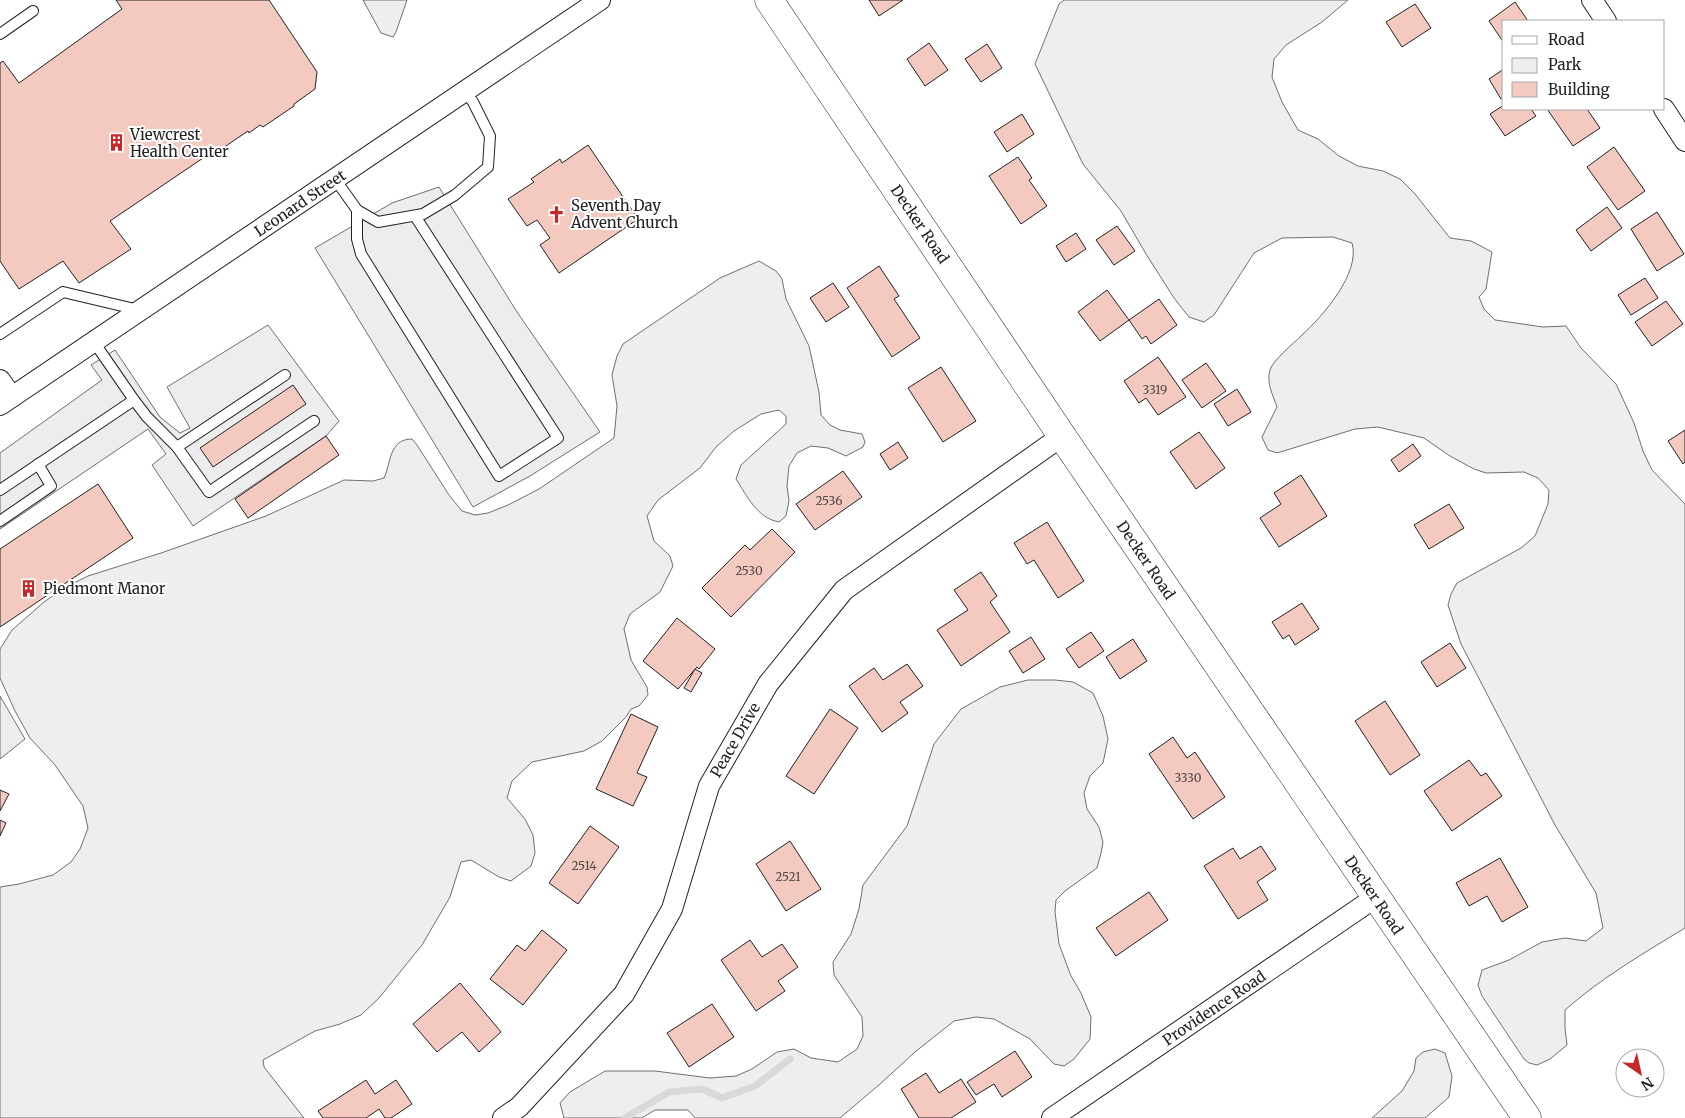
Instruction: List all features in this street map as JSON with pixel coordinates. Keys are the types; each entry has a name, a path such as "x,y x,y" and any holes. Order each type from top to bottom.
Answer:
{"street":[{"name":"Leonard Street","path":"6,401 600,0"},
{"name":"Decker Road","path":"769,0 1062,436 1527,1118"},
{"path":"1592,0 1605,20"},
{"path":"1665,110 1685,141"},
{"path":"0,380 6,401"},
{"name":"Peace Drive","path":"517,1114 624,994 672,909 709,786 768,684 844,590 1062,436"},
{"name":"Providence Road","path":"1052,1118 1376,898"}],"lane":[{"path":"0,34 33,11"},
{"path":"335,179 357,210 378,222 423,214 455,195 488,167 490,136 465,90"},
{"path":"357,210 357,239 361,254 499,476 558,438 415,216"},
{"path":"0,334 63,292 140,310"},
{"path":"94,342 147,417 177,447 209,492 314,421"},
{"path":"177,447 285,375"},
{"path":"0,490 134,400"},
{"path":"0,521 51,486 38,464"}],"green space":[{"path":"363,0 407,0 393,37 381,33"},
{"path":"1064,0 1348,0 1322,22 1286,45 1274,59 1272,77 1282,102 1298,130 1318,139 1339,156 1358,166 1383,171 1400,179 1415,194 1450,238 1471,241 1492,252 1486,289 1479,297 1484,309 1495,320 1543,327 1566,326 1581,348 1616,384 1634,423 1643,451 1652,470 1685,504 1685,928 1608,977 1565,1010 1567,1045 1550,1059 1537,1065 1529,1063 1524,1059 1482,996 1478,985 1482,970 1509,960 1542,942 1565,938 1586,941 1603,928 1596,893 1555,825 1461,644 1448,605 1457,583 1521,548 1535,536 1548,504 1549,490 1538,478 1524,472 1486,473 1474,469 1450,456 1424,438 1378,427 1355,429 1277,453 1268,450 1262,437 1277,407 1269,384 1270,370 1279,357 1310,328 1338,294 1351,268 1352,243 1333,237 1282,238 1254,253 1214,315 1204,322 1189,317 1174,298 1121,211 1083,164 1035,64 1059,4"},
{"path":"759,261 776,271 782,279 786,299 809,346 819,392 821,415 830,425 840,430 862,434 865,442 863,447 846,456 828,448 811,446 797,453 789,466 787,486 789,501 786,516 779,522 771,520 753,505 736,479 741,465 786,424 786,416 779,410 761,414 734,431 716,447 700,468 658,500 647,516 654,541 670,556 673,566 660,592 630,614 624,629 631,660 647,687 648,695 639,706 631,709 626,717 602,741 584,751 532,762 512,781 507,798 525,819 533,835 535,853 531,866 511,881 499,877 471,860 461,862 450,897 422,945 379,998 361,1015 340,1024 315,1031 263,1060 264,1067 304,1118 0,1118 0,887 53,875 71,862 80,849 88,828 83,806 55,765 30,738 0,678 0,649 12,630 44,602 64,588 88,576 161,553 266,516 344,480 373,481 384,478 395,447 404,440 412,439 417,445 449,495 462,511 475,515 488,513 508,505 539,489 614,438 617,406 612,375 617,356 623,344 720,278"},
{"path":"1028,680 1073,682 1093,693 1103,716 1108,739 1103,763 1090,776 1084,793 1087,809 1099,827 1103,842 1097,868 1065,891 1056,900 1055,912 1059,944 1071,976 1081,993 1091,1017 1090,1039 1074,1059 1064,1066 1054,1064 1030,1039 994,1019 976,1017 954,1021 915,1052 840,1118 695,1118 688,1110 655,1110 642,1118 564,1118 560,1103 570,1092 605,1071 655,1071 710,1078 736,1076 752,1069 777,1052 794,1049 811,1058 838,1062 857,1049 863,1036 862,1017 834,975 833,962 851,934 859,909 863,885 907,826 934,744 961,709 1000,687"},
{"path":"1435,1049 1445,1053 1452,1076 1449,1097 1425,1118 1372,1118 1402,1091 1414,1071 1416,1058 1423,1052"}],"shaded area":[{"path":"439,187 517,312 600,432 530,476 473,507 315,248 392,203"},
{"path":"268,325 339,421 326,436 193,526 152,465 166,454 148,429 0,529 0,453 102,380 91,365 115,350 160,417 180,433 190,428 167,387"},
{"path":"0,696 25,739 0,759"}],"building":[{"name":"Viewcrest Health Center","path":"116,0 269,0 317,72 315,89 263,127 260,125 214,154 212,152 110,221 131,249 79,283 63,261 19,289 0,261 0,63 3,61 19,83 122,9"},
{"path":"869,0 903,0 879,16"},
{"path":"1515,2 1527,20 1502,20 1502,40 1489,21"},
{"path":"1415,4 1431,28 1402,47 1386,22"},
{"path":"929,43 948,70 925,86 907,59"},
{"path":"987,44 1002,68 981,82 965,59"},
{"path":"1502,70 1501,99 1489,79"},
{"path":"1502,106 1502,110 1532,110 1536,116 1505,136 1490,114"},
{"path":"1548,110 1588,110 1600,128 1573,146"},
{"path":"1022,114 1034,134 1007,152 994,132"},
{"path":"588,145 638,219 559,273 540,245 550,238 537,220 527,226 508,199 534,182 531,179 560,159 562,163"},
{"path":"1614,147 1645,191 1618,210 1587,167"},
{"path":"1018,157 1032,178 1029,180 1047,206 1021,224 989,176"},
{"path":"1607,207 1622,228 1591,251 1576,230"},
{"path":"1657,212 1684,254 1657,271 1631,229"},
{"path":"1117,226 1135,251 1114,265 1096,240"},
{"path":"1076,233 1086,249 1066,262 1056,246"},
{"path":"879,266 899,296 894,299 920,338 892,357 847,288"},
{"path":"1645,278 1658,298 1631,315 1618,295"},
{"path":"833,283 849,307 826,322 810,298"},
{"path":"1107,290 1129,320 1100,341 1078,312"},
{"path":"1159,299 1177,325 1151,344 1146,336 1142,339 1129,320"},
{"path":"1666,301 1683,324 1652,346 1635,322"},
{"path":"1158,357 1186,397 1158,415 1146,398 1139,403 1124,381"},
{"path":"1206,363 1226,391 1202,408 1182,380"},
{"path":"941,367 976,421 943,442 908,388"},
{"path":"293,385 306,404 213,467 200,448"},
{"path":"1237,389 1251,412 1228,426 1214,404"},
{"path":"1685,430 1685,462 1683,464 1668,441"},
{"path":"1199,432 1225,468 1196,489 1170,452"},
{"path":"326,436 339,455 248,518 235,499"},
{"path":"898,442 908,458 890,470 880,454"},
{"path":"1413,444 1421,456 1399,472 1391,460"},
{"path":"843,471 862,497 815,530 796,504"},
{"path":"1301,475 1327,516 1279,547 1260,518 1281,504 1274,493"},
{"name":"Piedmont Manor","path":"98,484 133,538 0,627 0,549"},
{"path":"1449,504 1464,528 1429,549 1414,525"},
{"path":"1047,522 1084,581 1058,598 1034,560 1027,564 1014,543"},
{"path":"772,529 795,552 731,617 702,588 745,545 750,550"},
{"path":"981,572 997,596 990,602 1010,632 961,666 937,630 968,610 954,590"},
{"path":"1302,603 1319,629 1295,645 1289,635 1283,639 1272,622"},
{"path":"677,618 715,649 699,669 697,667 678,689 643,661"},
{"path":"1091,632 1104,651 1079,668 1066,649"},
{"path":"1031,637 1045,659 1023,673 1009,651"},
{"path":"1133,639 1147,661 1120,679 1106,657"},
{"path":"1450,643 1466,668 1437,687 1421,662"},
{"path":"907,664 923,686 900,702 908,713 882,732 849,686 874,668 883,680"},
{"path":"695,669 702,673 691,692 684,688"},
{"path":"1385,701 1420,755 1390,775 1355,721"},
{"path":"830,709 858,728 814,794 786,776"},
{"path":"631,714 658,727 637,773 647,777 633,806 596,789"},
{"path":"1173,737 1187,758 1195,752 1225,797 1193,819 1149,754"},
{"path":"1469,760 1481,776 1486,773 1502,796 1452,831 1424,791"},
{"path":"0,790 9,794 0,811"},
{"path":"0,820 6,823 0,836"},
{"path":"590,826 619,847 578,904 549,883"},
{"path":"790,841 821,889 786,911 756,864"},
{"path":"1261,846 1276,869 1257,882 1268,900 1238,919 1204,866 1233,848 1240,859"},
{"path":"1500,858 1528,907 1502,922 1487,896 1469,906 1456,883"},
{"path":"1149,892 1168,920 1116,956 1096,928"},
{"path":"542,930 567,950 523,1005 490,979 517,945 525,951"},
{"path":"750,940 762,957 782,944 798,967 778,981 785,991 756,1011 721,960"},
{"path":"460,983 501,1032 479,1052 462,1032 437,1052 413,1024"},
{"path":"712,1004 734,1037 689,1067 667,1033"},
{"path":"1015,1051 1032,1077 1002,1097 994,1084 976,1095 967,1082"},
{"path":"926,1073 939,1093 961,1079 976,1102 951,1118 919,1118 901,1089"},
{"path":"366,1080 375,1094 396,1080 412,1104 391,1118 385,1118 379,1109 366,1118 323,1118 318,1111"}],"waterway":[{"path":"625,1118 669,1092 702,1089 722,1098 755,1086 790,1059"}],"place":[{"name":"Viewcrest Health Center","path":"116,143"},
{"name":"Seventh Day Advent Church","path":"557,214"},
{"name":"Piedmont Manor","path":"29,588"}]}
